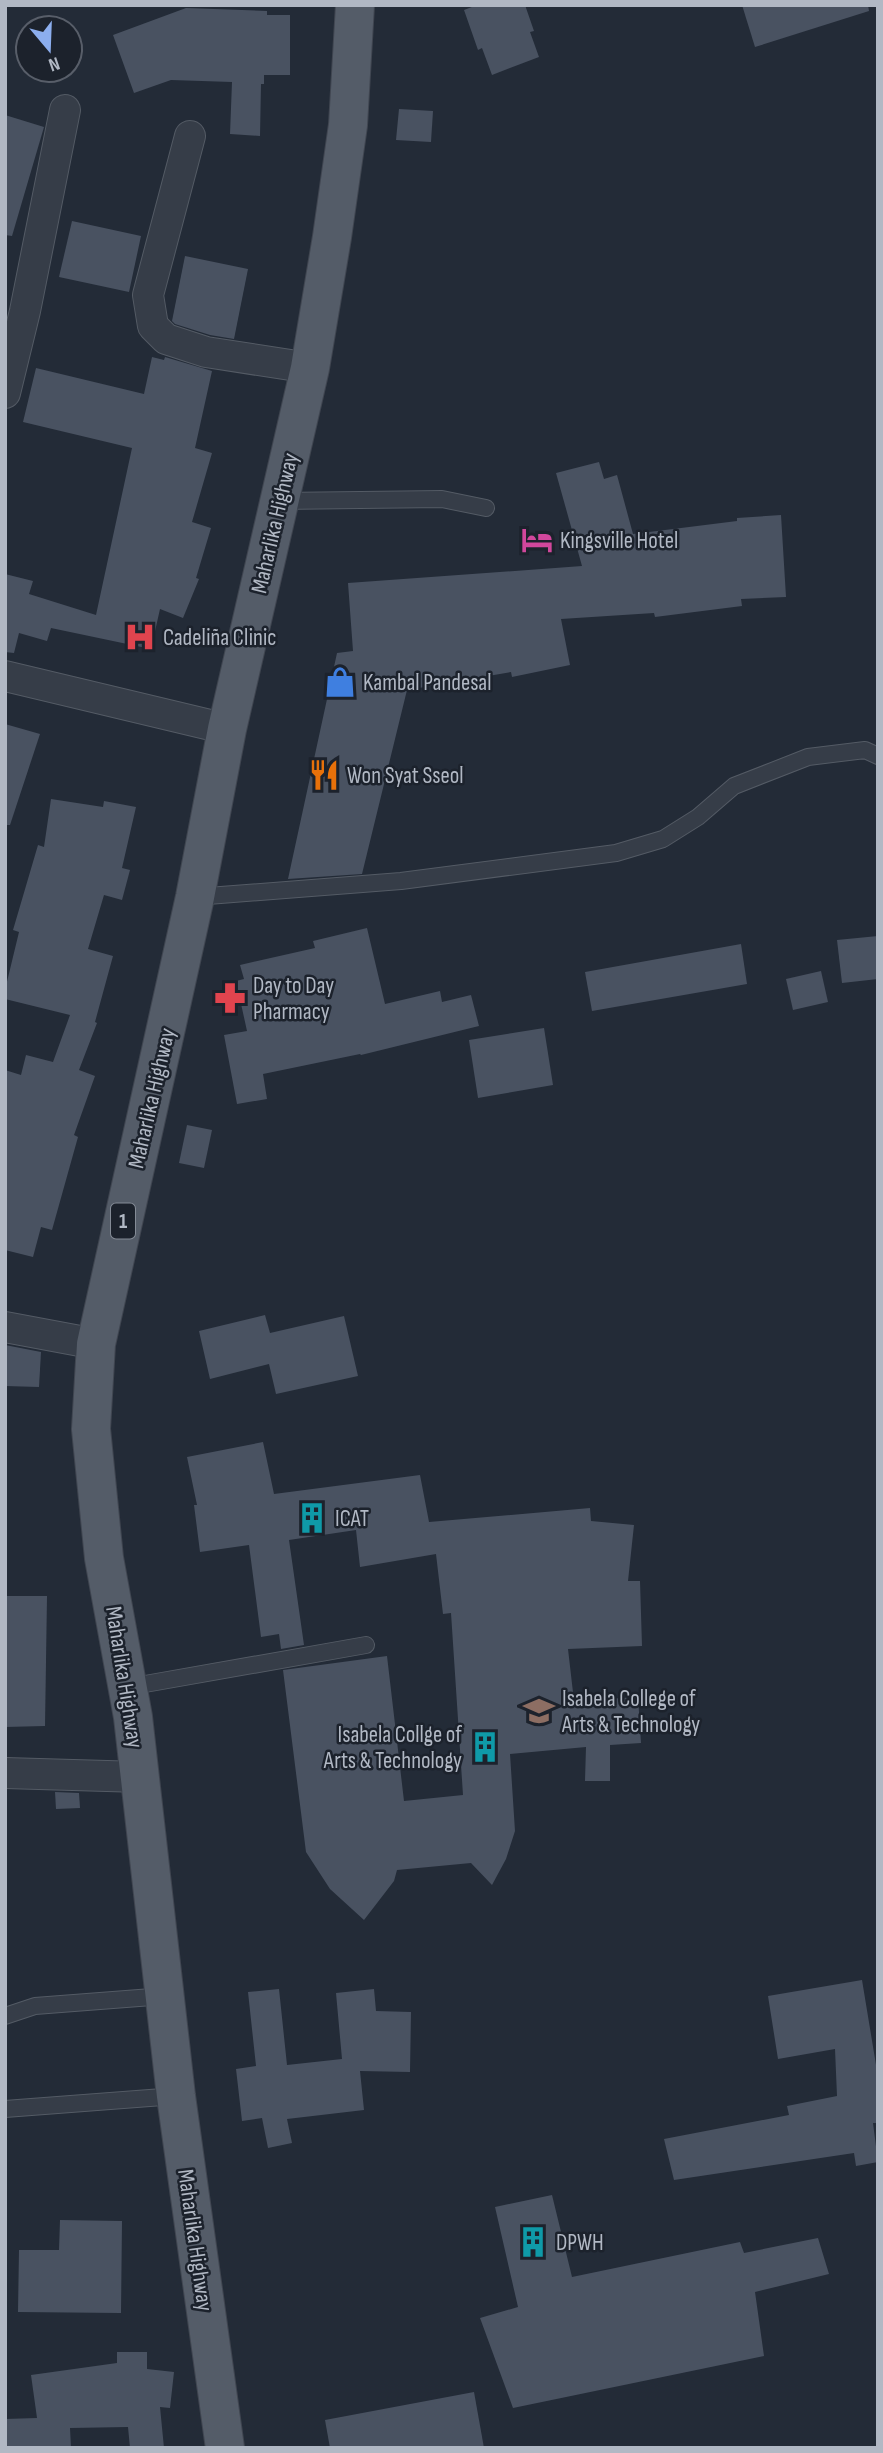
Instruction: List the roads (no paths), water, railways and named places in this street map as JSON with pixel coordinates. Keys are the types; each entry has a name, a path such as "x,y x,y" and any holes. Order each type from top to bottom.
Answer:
{"main road":[{"name":"Maharlika Highway","path":"225,2448 177,2096 141,1777 128,1686 104,1558 91,1429 96,1344 195,897 227,729 310,368 348,125 355,5"}],"street":[{"path":"5,393 25,311 65,110"},
{"path":"190,136 148,295 153,326 166,339 206,352 310,368"},
{"path":"5,676 227,729"},
{"path":"5,1327 96,1344"},
{"path":"5,1773 141,1777"}],"lane":[{"path":"279,501 442,499 486,508"},
{"path":"195,897 401,881 615,853 663,839 698,817 734,786 808,757 865,750 878,755"},
{"path":"128,1686 366,1645"},
{"path":"5,2016 35,2006 165,1996"},
{"path":"5,2109 177,2096"}],"place":[{"name":"Kingsville Hotel","path":"537,540"},
{"name":"Cadeliña Clinic","path":"140,637"},
{"name":"Kambal Pandesal","path":"340,682"},
{"name":"Won Syat Sseol","path":"324,775"},
{"name":"Day to Day Pharmacy","path":"230,998"},
{"name":"ICAT","path":"312,1518"},
{"name":"Isabela College of Arts & Technology","path":"539,1711"},
{"name":"Isabela Collge of Arts & Technology","path":"485,1747"},
{"name":"DPWH","path":"533,2242"}]}
